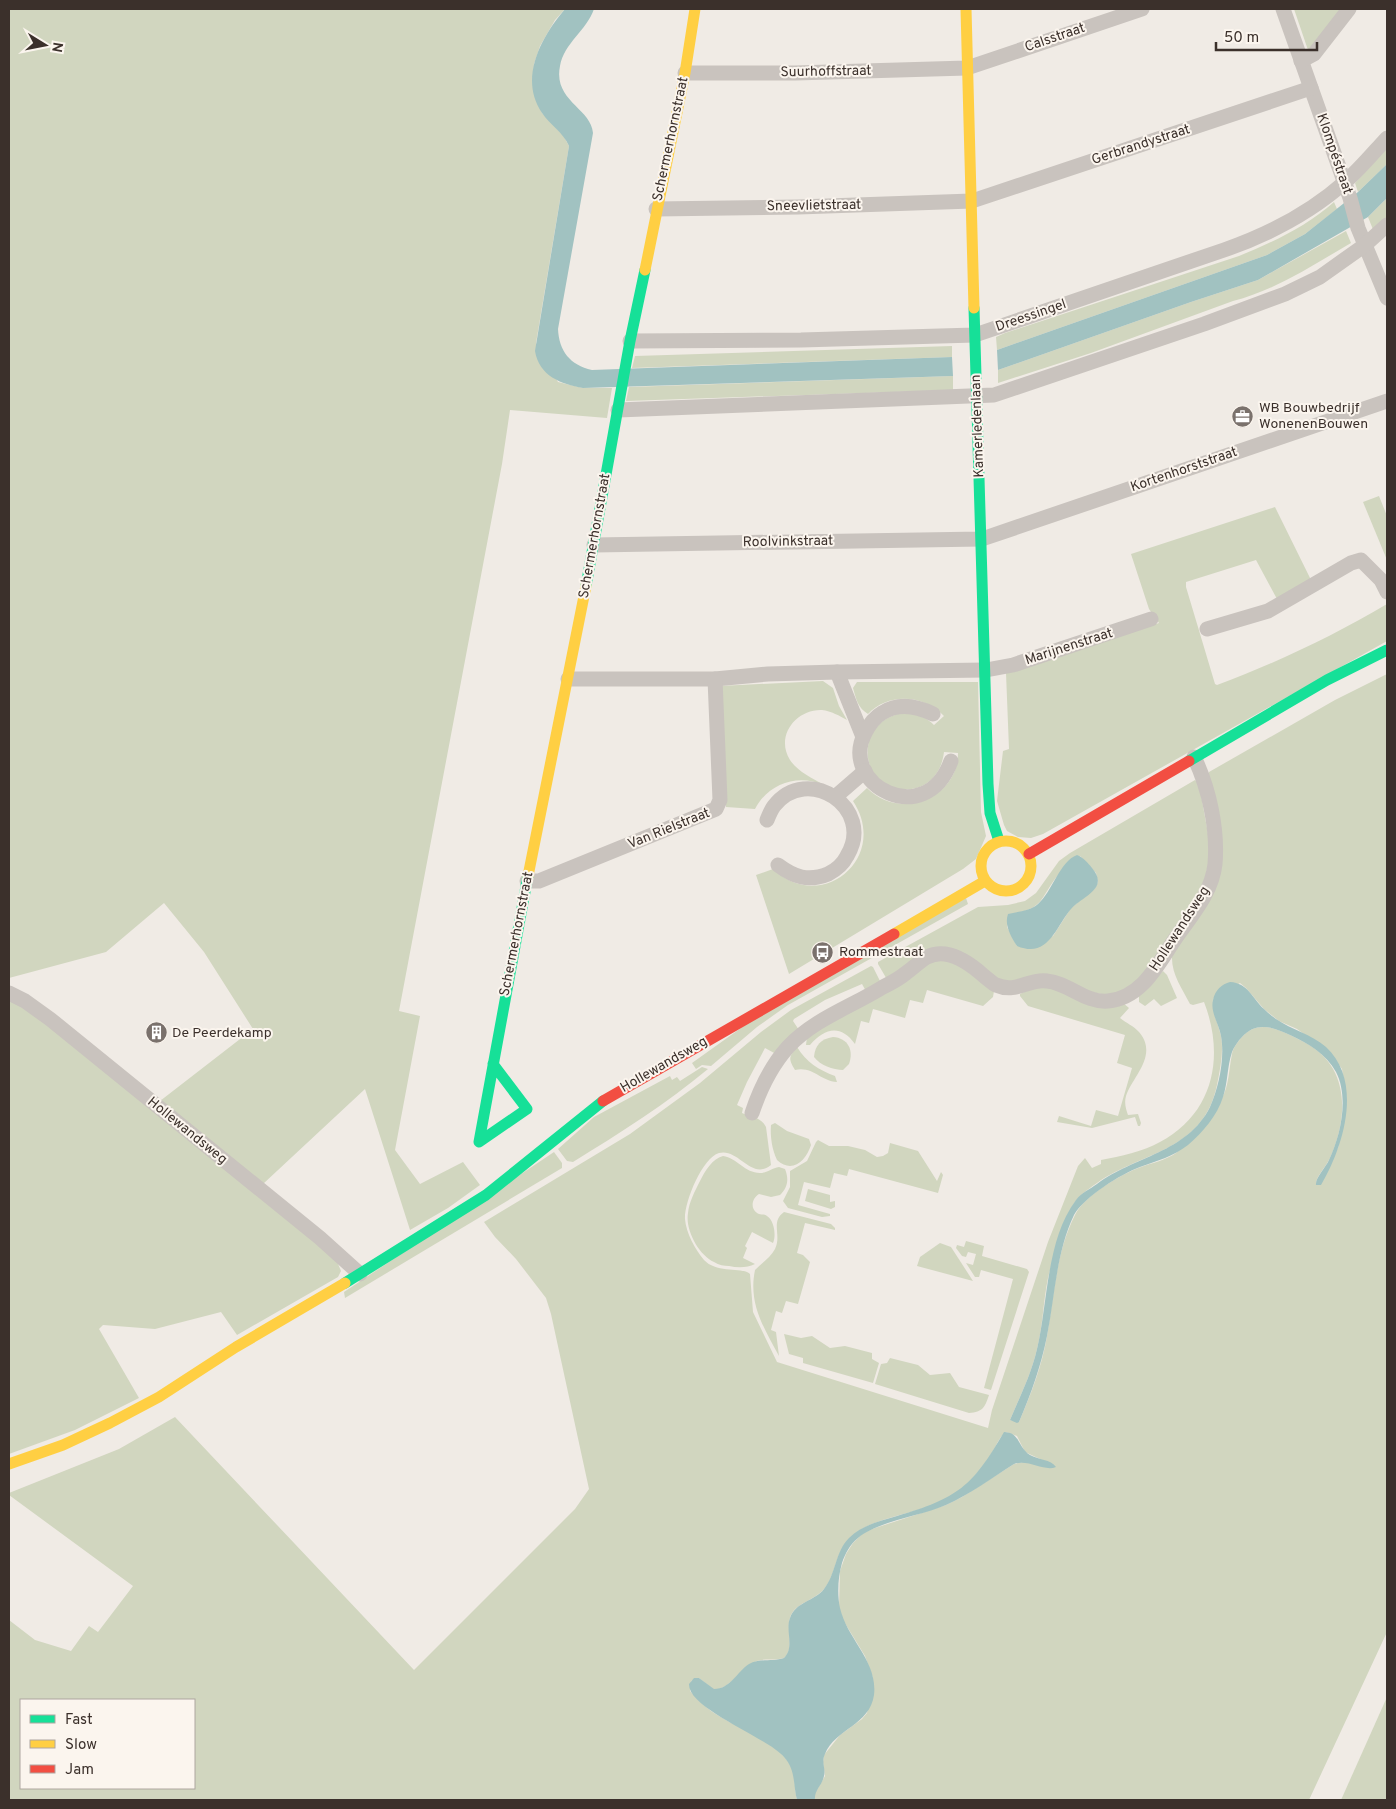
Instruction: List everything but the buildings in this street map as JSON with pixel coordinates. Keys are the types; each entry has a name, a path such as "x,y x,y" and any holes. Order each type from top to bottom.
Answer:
{"street":[{"name":"Schermerhornstraat","path":"493,1064 528,1108 479,1142 482,1122 527,881 594,545 630,341 685,73 694,9"},
{"name":"Kamerledenlaan","path":"966,9 990,803 998,841"},
{"name":"Calsstraat","path":"967,68 1142,9"},
{"name":"Klompéstraat","path":"1283,9 1350,198 1358,228 1387,298"},
{"path":"1301,61 1314,54 1349,9"},
{"name":"Suurhoffstraat","path":"685,73 795,73 967,68"},
{"name":"Gerbrandystraat","path":"972,201 1311,88"},
{"name":"Dreessingel","path":"630,341 800,340 976,335 1245,243 1316,204 1344,183 1387,138"},
{"name":"Sneevlietstraat","path":"656,209 798,207 972,201"},
{"path":"618,410 994,395 1204,324 1268,300 1320,277 1365,245 1387,225"},
{"name":"Kortenhorststraat","path":"982,539 1387,401"},
{"name":"Roolvinkstraat","path":"594,545 982,539"},
{"path":"1207,628 1268,611 1351,563 1361,560 1381,580 1387,592"},
{"name":"Marijnenstraat","path":"986,670 1012,665 1151,619"},
{"path":"1028,854 1327,680 1387,650"},
{"path":"568,679 716,679 768,674 986,670"},
{"path":"836,672 863,737"},
{"name":"Van Rielstraat","path":"527,881 538,881 716,809 720,800 716,679"},
{"path":"933,714 913,706 900,706 881,714 870,724 863,737 860,749 865,771 872,782 881,790 892,795 915,796 933,788 941,780 951,761"},
{"name":"Hollewandsweg","path":"752,1113 771,1070 788,1047 802,1033 819,1021 906,974 917,963 931,955 944,954 954,957 976,969 994,984 1003,987 1016,988 1046,980 1099,1000 1114,1000 1124,996 1144,982 1159,965 1198,906 1213,876 1215,850 1212,820 1201,772 1194,757"},
{"path":"835,797 865,771"},
{"path":"767,820 774,807 782,798 794,791 806,788 821,790 844,804 854,826 851,849 843,862 833,872 821,877 808,878 790,874 778,865"},
{"path":"998,841 1016,842 1028,854 1031,863 1030,872 1026,881 1019,888 1010,891 1000,891 985,881 980,866 982,858 991,845 998,841"},
{"name":"Hollewandsweg","path":"9,1464 63,1445 159,1397 486,1195 604,1100 985,881"},
{"name":"Hollewandsweg","path":"9,993 25,1001 50,1019 320,1238 360,1274"}],"green space":[{"path":"9,9 565,9 555,20 540,46 534,64 533,79 542,113 563,135 569,146 536,343 558,382 583,388 612,388 607,418 510,410 502,464 399,1011 420,1016 395,1150 420,1184 463,1162 480,1185 448,1208 410,1230 365,1089 263,1184 160,1101 253,1029 204,952 164,903 106,952 9,978"},
{"path":"1294,9 1342,9 1309,53"},
{"path":"1387,148 1387,164 1358,192 1355,183"},
{"path":"1387,198 1387,219 1374,232 1368,217"},
{"path":"1334,202 1337,209 1305,234 1267,255 997,350 996,337 1005,333 1239,256 1289,233 1312,219"},
{"path":"1346,231 1351,243 1279,284 1091,353 998,383 998,370 1258,280"},
{"path":"952,346 952,357 632,368 635,356"},
{"path":"953,376 953,390 626,401 629,387"},
{"path":"1379,496 1387,516 1387,560 1363,502"},
{"path":"1275,507 1312,582 1277,599 1256,560 1186,582 1215,684 1217,685 1239,677 1304,648 1387,604 1387,641 1043,834 1031,838 1018,837 1007,831 997,801 1003,751 1009,749 1006,673 1159,623 1149,609 1131,554"},
{"path":"1387,674 1387,1632 1309,1800 815,1800 815,1793 825,1776 824,1755 840,1735 867,1713 873,1678 865,1656 843,1620 839,1607 840,1571 846,1554 863,1533 946,1505 1014,1464 1040,1459 1025,1452 1017,1436 1006,1432 1000,1438 977,1474 956,1493 930,1506 871,1524 849,1539 841,1551 824,1589 800,1605 792,1613 789,1623 790,1644 784,1658 757,1661 731,1682 714,1690 699,1678 691,1681 690,1691 707,1708 759,1737 785,1757 793,1770 797,1800 9,1800 9,1620 35,1640 71,1651 89,1626 98,1632 133,1586 9,1495 9,1493 119,1449 175,1417 414,1670 575,1509 589,1489 546,1298 484,1222 630,1134 700,1083 761,1032 791,1010 871,966 880,981 867,993 862,984 825,1000 794,1019 793,1021 799,1030 776,1054 765,1048 737,1105 743,1108 742,1113 759,1119 766,1127 771,1165 764,1169 757,1169 726,1153 719,1153 713,1157 706,1163 695,1182 685,1212 686,1224 694,1246 709,1264 723,1269 750,1274 753,1312 777,1362 988,1428 992,1410 1048,1242 1078,1166 1085,1158 1092,1168 1101,1164 1101,1160 1139,1151 1160,1142 1178,1130 1193,1115 1203,1099 1210,1081 1214,1062 1214,1043 1204,1002 1190,1004 1175,975 1172,962 1172,955 1211,892 1209,772 1335,700","holes":["1240,983 1264,1009 1279,1021 1297,1029 1331,1054 1342,1069 1346,1103 1338,1148 1316,1184 1336,1142 1342,1109 1341,1092 1337,1077 1329,1063 1318,1051 1287,1033 1263,1027 1255,1028 1248,1032 1241,1038 1233,1050 1229,1077 1221,1101 1184,1145 1176,1153 1133,1170 1104,1186 1086,1200 1075,1215 1060,1259 1045,1347 1039,1369 1019,1422 1010,1420 1035,1359 1041,1332 1048,1278 1070,1210 1080,1196 1097,1183 1115,1172 1169,1147 1185,1137 1199,1124 1210,1107 1217,1085 1221,1060 1222,1042 1214,1013 1213,999"]},
{"path":"823,681 833,688 839,706 847,720 829,711 822,710 804,714 796,719 791,726 785,742 786,751 793,764 805,774 824,785 804,780 784,783 767,793 755,809 726,807 720,686"},
{"path":"857,682 978,682 981,812 986,836 976,859 963,869 789,974 756,875 773,869 792,882 811,886 830,882 845,873 857,859 863,842 862,822 853,801 867,788 880,798 895,803 910,804 938,793 948,783 955,769 958,753 944,752 938,771 928,783 914,789 899,789 885,784 874,774 868,759 869,741 879,725 890,717 905,713 916,714 934,725 944,716 927,704 917,700 906,699 886,702 868,714 862,709 856,699 853,688"},
{"path":"1195,780 1199,784 1211,850 1203,889 1141,979 1113,996 1079,990 1004,983 950,951 886,978 878,962 978,907 1008,905 1025,901 1036,893 1059,861","holes":["1080,856 1096,873 1098,882 1095,888 1071,908 1053,936 1017,946 1007,927 1011,914 1031,909 1037,905 1059,874"]},
{"path":"966,898 968,904 788,1005 757,1027 711,1066 702,1065 696,1069 692,1063 748,1023"},
{"path":"928,961 953,961 994,991 993,997 983,1006 927,990 923,1003 910,1000 905,1018 873,1009 869,1023 861,1021 855,1044 844,1033 832,1031 826,1032 810,1045 806,1045 807,1037"},
{"path":"1163,971 1167,975 1177,998 1161,1006 1154,999 1145,1006 1139,1002 1139,994"},
{"path":"1038,985 1123,1003 1129,1008 1120,1018 1139,1032 1146,1049 1142,1066 1129,1089 1125,1101 1128,1115 1138,1114 1140,1126 1138,1126 1135,1117 1092,1128 1057,1122 1059,1116 1091,1126 1096,1110 1118,1116 1132,1068 1117,1063 1125,1035 1028,1006 1020,994"},
{"path":"9,998 34,1012 336,1259 341,1271 338,1277 237,1335 221,1312 155,1329 103,1325 99,1329 139,1398 75,1430 9,1454"},
{"path":"833,1037 843,1040 849,1046 851,1054 849,1064 843,1070 827,1066 814,1057 819,1043"},
{"path":"797,1047 813,1065 835,1076 837,1082 807,1070 795,1070 790,1058"},
{"path":"702,1067 708,1069 659,1106 573,1162 567,1161 558,1149 594,1117 670,1076 672,1080 677,1077 680,1081"},
{"path":"775,1123 787,1131 809,1139 811,1145 809,1151 798,1164 788,1166 777,1160 771,1134 771,1125"},
{"path":"818,1140 829,1146 848,1146 865,1150 877,1157 888,1153 890,1143 918,1151 937,1181 941,1172 943,1175 938,1193 849,1169 847,1176 834,1173 830,1188 804,1182 798,1205 830,1214 830,1216 822,1217 788,1208 783,1201 790,1187 790,1171 807,1161"},
{"path":"554,1152 562,1163 562,1168 345,1298 344,1292"},
{"path":"723,1156 728,1157 750,1171 763,1173 779,1167 785,1169 786,1173 786,1186 780,1195 771,1197 759,1194 753,1201 754,1210 759,1214 766,1215 772,1221 774,1237 773,1243 752,1232 745,1246 747,1248 743,1258 755,1264 749,1266 723,1266 708,1259 698,1248 689,1227 689,1209 696,1189 709,1166"},
{"path":"808,1189 830,1195 830,1202 835,1201 835,1207 831,1209 805,1201"},
{"path":"784,1212 831,1224 835,1230 805,1223 797,1253 803,1255 810,1262 798,1304 786,1301 782,1313 776,1311 771,1330 776,1332 779,1356 759,1315 753,1282 755,1270 775,1249 777,1244 777,1224"},
{"path":"966,1241 984,1246 982,1256 1027,1269 1029,1272 991,1390 984,1388 1013,1279 981,1270 979,1277 975,1277 966,1263 973,1265 976,1254 968,1252 966,1257 962,1256 956,1248 957,1245 964,1247"},
{"path":"940,1243 951,1247 973,1281 917,1266 920,1257"},
{"path":"784,1334 801,1338 812,1336 830,1348 845,1346 872,1353 872,1359 879,1363 873,1383 803,1363 803,1358 789,1354"},
{"path":"890,1358 918,1365 930,1375 950,1373 959,1387 989,1395 986,1403 980,1410 969,1413 875,1384 881,1364 887,1363"},
{"path":"1387,1697 1387,1800 1341,1800"}],"water":[{"path":"565,9 594,9 591,17 566,50 560,66 559,78 567,96 591,124 593,133 558,329 563,350 572,361 592,370 952,357 953,376 583,388 559,381 546,373 537,360 535,351 569,146 542,113 535,100 532,86 536,58 541,45"},
{"path":"1387,164 1387,198 1368,217 1258,280 998,370 997,350 1267,255 1305,234 1358,192"},
{"path":"1077,855 1087,862 1097,875 1096,887 1071,909 1050,940 1036,948 1028,949 1017,946 1010,935 1008,914 1035,907 1048,892 1061,870 1071,858"},
{"path":"1230,982 1246,988 1260,1005 1276,1019 1308,1035 1326,1047 1338,1061 1344,1078 1347,1096 1346,1115 1342,1134 1329,1170 1321,1185 1316,1185 1317,1179 1328,1163 1340,1128 1343,1104 1340,1082 1336,1072 1316,1050 1290,1035 1265,1027 1259,1027 1247,1032 1239,1040 1232,1052 1225,1091 1220,1104 1209,1123 1199,1135 1177,1152 1132,1170 1113,1181 1094,1194 1074,1215 1063,1244 1047,1336 1039,1369 1019,1422 1010,1420 1035,1359 1053,1253 1066,1216 1080,1195 1112,1175 1174,1144 1200,1122 1213,1099 1222,1063 1221,1036 1212,1004 1215,993 1219,988"},
{"path":"1004,1432 1016,1437 1030,1455 1051,1462 1056,1467 1046,1468 1025,1463 1014,1464 955,1501 866,1532 855,1540 848,1549 840,1574 839,1603 849,1630 871,1671 874,1695 866,1713 836,1738 825,1754 823,1760 824,1776 816,1793 815,1800 797,1800 791,1767 784,1757 775,1749 714,1713 692,1693 689,1684 694,1678 699,1678 714,1689 720,1688 729,1683 749,1664 784,1658 789,1649 788,1628 790,1618 796,1608 824,1589 831,1577 841,1550 849,1538 865,1527 935,1503 961,1488 982,1466"}],"traffic: fast":[{"path":"586,586 630,341 645,270"},
{"path":"974,308 988,784 990,813 999,841"},
{"path":"1189,761 1327,680 1387,650"},
{"path":"493,1064 527,1109 479,1142 527,881 528,876"},
{"path":"345,1283 486,1195 603,1101"}],"traffic: slow":[{"path":"645,270 685,73 695,9"},
{"path":"966,9 974,308"},
{"path":"528,876 586,586"},
{"path":"1001,841 1011,841 1024,848 1031,861 1031,866 1031,871 1024,884 1011,891 1001,891 992,887 985,880 981,871 981,861 985,852 992,845 1001,841"},
{"path":"894,934 985,881"},
{"path":"9,1464 63,1445 159,1397 236,1347 345,1283"}],"traffic: jam":[{"path":"1029,854 1189,761"},
{"path":"603,1101 894,934"}],"place":[{"name":"WB Bouwbedrijf WonenenBouwen","path":"1243,416"},
{"name":"Rommestraat","path":"823,952"},
{"name":"De Peerdekamp","path":"156,1033"}]}
